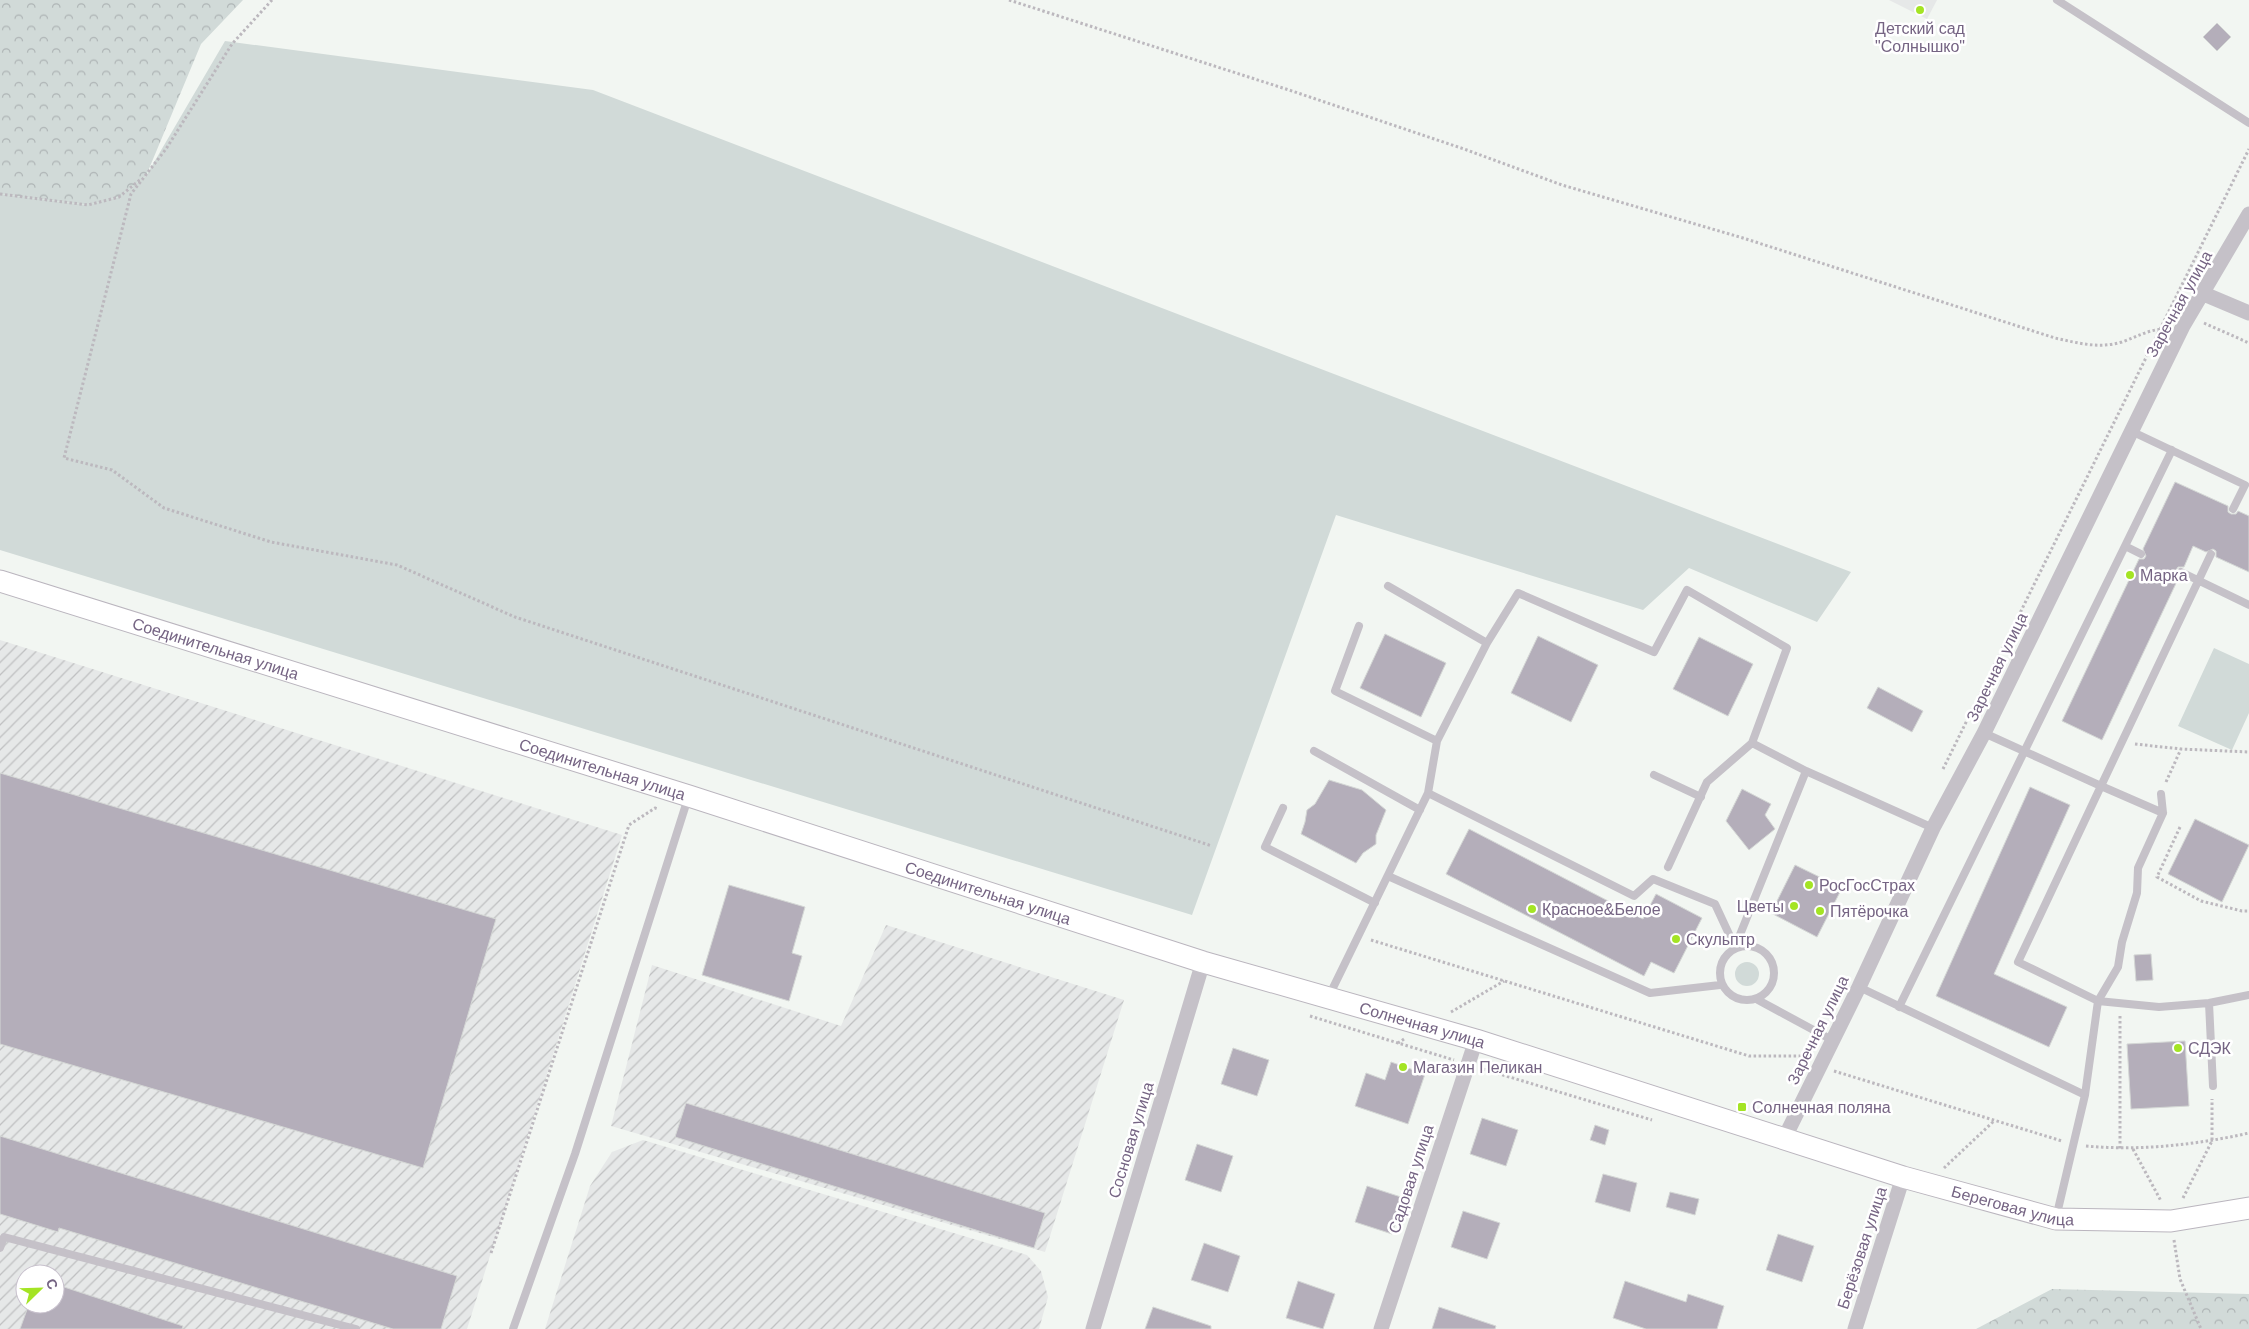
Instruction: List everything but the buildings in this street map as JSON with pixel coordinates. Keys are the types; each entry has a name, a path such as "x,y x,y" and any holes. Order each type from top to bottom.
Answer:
{"street":[{"name":"Заречная улица","path":"1784,1138 1859,987 1933,828 1984,733 2186,321 2204,294 2249,214"},
{"path":"2204,294 2249,313"},
{"name":"Соединительная улица","path":"0,581 689,796 1203,962"},
{"name":"Солнечная улица","path":"1203,962 1476,1040 1784,1138"},
{"name":"Сосновая улица","path":"1093,1329 1203,962"},
{"name":"Садовая улица","path":"1381,1329 1476,1040"},
{"name":"Береговая улица","path":"1784,1138 1903,1178 2056,1220 2171,1221 2249,1208"},
{"name":"Берёзовая улица","path":"1855,1329 1903,1178"}],"lane":[{"path":"2057,0 2249,123"},
{"path":"2133,432 2245,485 2233,509"},
{"path":"1899,1007 2172,450"},
{"path":"2125,546 2141,554"},
{"path":"2211,554 2018,962 2098,1001 2159,1007 2209,1003 2249,995"},
{"path":"2181,572 2249,605"},
{"path":"1388,586 1487,643"},
{"path":"1329,998 1428,793 1437,741 1487,643 1518,592 1654,652 1687,590 1787,648 1752,743 1707,782 1668,867"},
{"path":"1359,626 1335,691 1437,741"},
{"path":"1984,733 2163,812"},
{"path":"1752,743 1806,771 1933,828"},
{"path":"1314,751 1420,810"},
{"path":"1806,771 1735,947 1720,963 1720,984 1736,1000 1758,1000 1832,1040"},
{"path":"1654,775 1701,797"},
{"path":"1428,793 1634,896 1653,879 1714,904 1735,947"},
{"path":"2056,1220 2085,1095 2098,1001 2118,967 2122,942 2137,892 2138,868 2163,812 2161,794"},
{"path":"513,1329 575,1154 689,796"},
{"path":"1283,808 1265,847 1374,904"},
{"path":"1388,876 1650,993 1720,984"},
{"path":"1735,947 1757,947 1773,962 1773,984 1758,1000"},
{"path":"1859,987 2085,1095"},
{"path":"2209,1003 2213,1086"},
{"path":"0,1248 4,1237 356,1329"}],"path":[{"path":"272,0 232,44 166,149 131,194 64,458 112,470 164,508 271,542 396,565 515,617 1212,846"},
{"path":"1009,0 1288,90 1464,149 1562,185 1743,238 2055,338 2086,345 2108,345 2186,321 2249,343"},
{"path":"1940,776 2249,149"},
{"path":"0,194 88,206 119,197 146,176"},
{"path":"2122,743 2181,749 2249,752"},
{"path":"2161,794 2181,749"},
{"path":"491,1253 629,825 655,808 664,811"},
{"path":"2180,827 2157,877 2200,901 2249,911"},
{"path":"1359,936 1749,1056 1800,1056"},
{"path":"2120,1003 2120,1149"},
{"path":"1302,1013 1398,1043"},
{"path":"1819,1067 2074,1145 2133,1149 2212,1141 2249,1133"},
{"path":"2171,1221 2212,1141 2213,1086"},
{"path":"1926,1184 1994,1120"},
{"path":"2133,1149 2171,1221 2180,1279 2201,1329"}],"shaded area":[{"name":"Детский сад \"Солнышко\"","path":"1889,0 1937,0 1927,19"},
{"path":"0,640 622,835 467,1329 0,1329"},
{"path":"886,925 1124,1000 1045,1252 611,1126 652,965 841,1026"},
{"path":"643,1140 1027,1255 1041,1271 1048,1297 1039,1329 545,1329 590,1186 612,1152"}],"green space":[{"path":"0,0 243,0 201,44 146,176 119,197 88,205 0,194"},
{"path":"225,41 593,90 1851,572 1817,622 1689,568 1643,610 1336,515 1192,915 0,550 0,194 87,205 119,197 146,176"},
{"path":"2214,648 2249,664 2249,713 2232,750 2178,726"},
{"path":"1747,962 1752,963 1758,969 1758,979 1752,985 1747,986 1742,985 1736,979 1735,974 1736,969 1742,963"},
{"path":"2052,1289 2249,1294 2249,1329 1976,1329"}],"place":[{"name":"Детский сад \"Солнышко\"","path":"1920,10"},
{"name":"Марка","path":"2130,575"},
{"name":"РосГосСтрах","path":"1809,885"},
{"name":"Цветы","path":"1794,906"},
{"name":"Красное&Белое","path":"1532,909"},
{"name":"Пятёрочка","path":"1820,911"},
{"name":"Скульптр","path":"1676,939"},
{"name":"СДЭК","path":"2178,1048"},
{"name":"Магазин Пеликан","path":"1403,1067"},
{"name":"Солнечная поляна","path":"1742,1107"}]}
